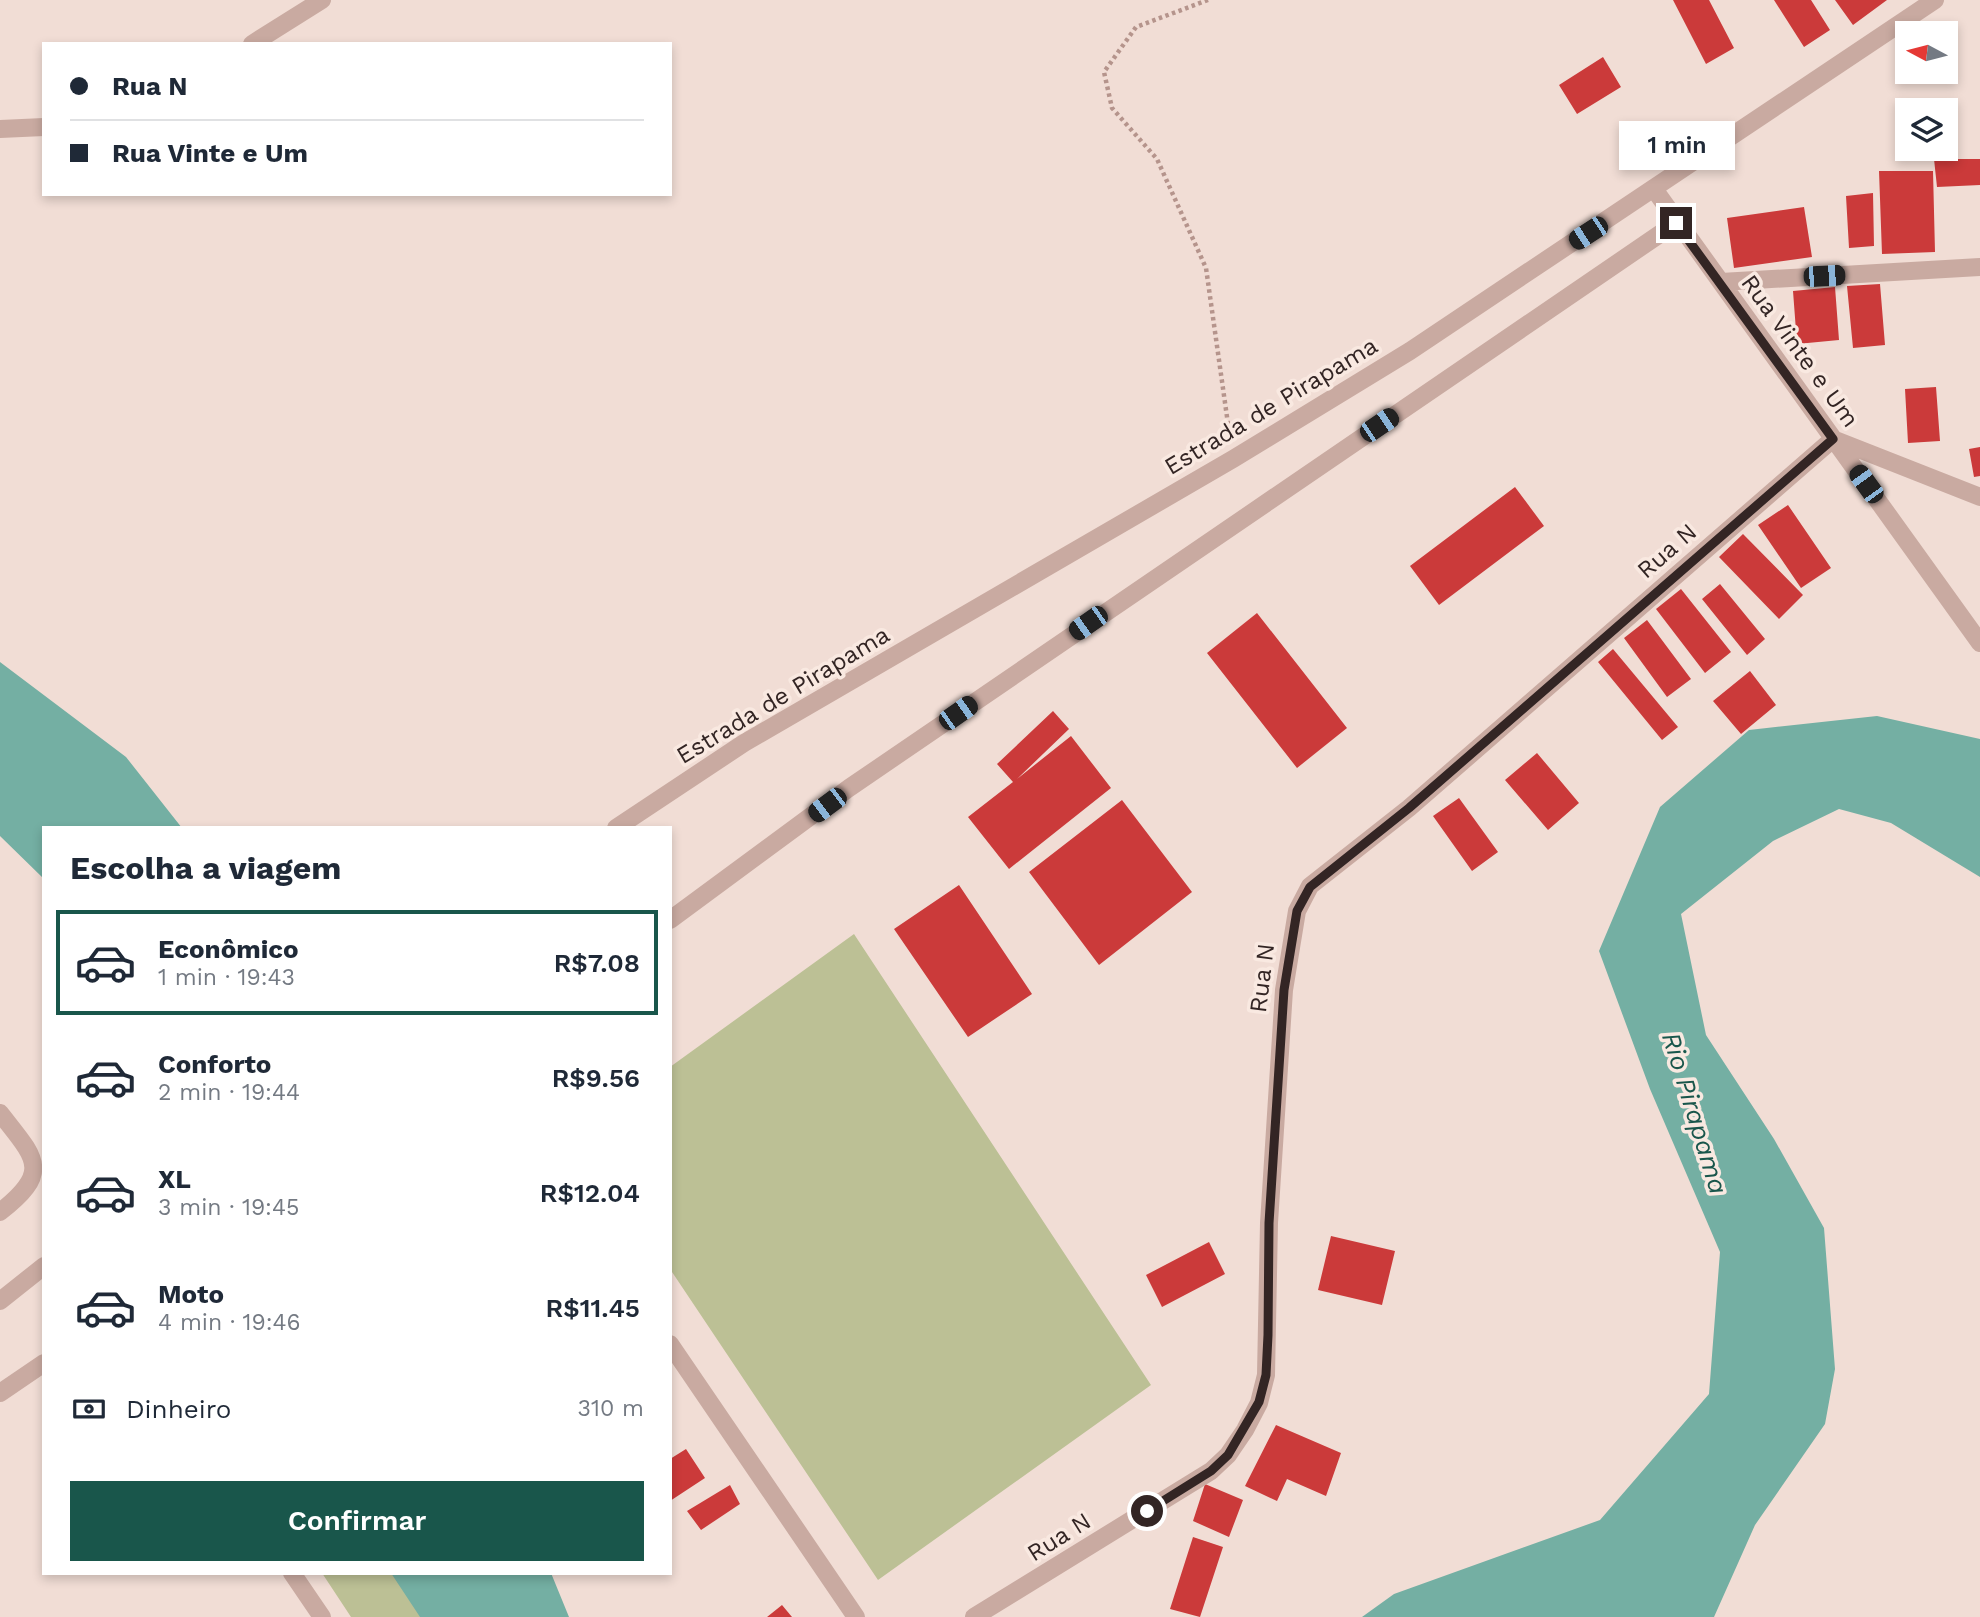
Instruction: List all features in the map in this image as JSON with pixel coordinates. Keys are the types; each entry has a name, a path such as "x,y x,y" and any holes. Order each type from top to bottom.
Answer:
{"street":[{"path":"255,42 322,0"},
{"name":"Estrada de Pirapama","path":"619,826 744,743 1233,459 1410,351 1935,0"},
{"path":"0,129 42,127"},
{"name":"Rua Vinte e Um","path":"1654,189 1980,643"},
{"path":"672,919 872,773 1676,223"},
{"path":"1721,282 1980,267"},
{"path":"1833,439 1980,497"},
{"name":"Rua N","path":"974,1617 1211,1471 1228,1455 1259,1402 1266,1375 1269,1223 1284,990 1297,911 1310,887 1409,808 1833,439"},
{"path":"0,1212 26,1189 34,1170 32,1157 5,1120"},
{"path":"0,1301 42,1268"},
{"path":"672,1347 856,1617"},
{"path":"0,1393 42,1364"},
{"path":"293,1575 322,1617"}],"path":[{"path":"1208,0 1136,27 1104,72 1112,108 1157,159 1206,268 1233,459"}],"green space":[{"path":"854,934 1151,1385 878,1580 672,1272 672,1066"},
{"path":"323,1575 395,1575 425,1617 351,1617"}],"water":[{"path":"0,662 126,757 180,826 42,826 42,877 0,836"},
{"name":"Rio Pirapama","path":"1877,716 1980,739 1980,877 1891,823 1839,809 1773,841 1681,914 1706,1035 1774,1139 1824,1228 1835,1369 1825,1424 1755,1525 1714,1617 1362,1617 1394,1594 1600,1520 1709,1394 1720,1252 1650,1089 1599,951 1660,807 1749,730"},
{"path":"392,1575 552,1575 569,1617 420,1617"}],"building":[{"path":"1673,0 1709,0 1734,48 1706,64"},
{"path":"1774,0 1811,0 1830,30 1804,47"},
{"path":"1835,0 1887,0 1853,25"},
{"path":"1603,57 1621,87 1577,114 1559,85"},
{"path":"1980,159 1980,185 1937,187 1934,161"},
{"path":"1879,171 1933,171 1935,252 1882,254"},
{"path":"1873,193 1874,246 1849,248 1846,196"},
{"path":"1804,207 1812,257 1734,268 1727,218"},
{"path":"1880,284 1885,345 1853,348 1847,286"},
{"path":"1835,287 1839,340 1797,344 1793,291"},
{"path":"1936,387 1940,441 1908,443 1905,389"},
{"path":"1980,447 1980,476 1974,477 1969,449"},
{"path":"1515,487 1544,526 1439,605 1410,566"},
{"path":"1788,505 1831,568 1801,588 1758,525"},
{"path":"1743,534 1803,595 1779,619 1719,557"},
{"path":"1720,584 1765,639 1747,655 1702,599"},
{"path":"1681,589 1731,652 1705,673 1656,609"},
{"path":"1257,613 1347,728 1297,768 1207,653"},
{"path":"1647,620 1691,679 1667,697 1624,638"},
{"path":"1613,649 1678,727 1662,740 1598,662"},
{"path":"1750,671 1776,705 1741,734 1713,701"},
{"path":"1053,711 1069,729 1017,779 1071,736 1111,788 1009,869 968,817 1013,782 997,764"},
{"path":"1537,753 1579,803 1548,830 1505,780"},
{"path":"1459,798 1498,852 1472,871 1433,816"},
{"path":"1122,800 1192,892 1099,965 1029,872"},
{"path":"959,885 1032,994 968,1037 894,929"},
{"path":"1331,1236 1395,1251 1382,1305 1318,1290"},
{"path":"1209,1242 1225,1274 1162,1307 1146,1275"},
{"path":"1276,1425 1341,1453 1326,1496 1287,1479 1277,1501 1245,1486"},
{"path":"686,1449 705,1478 672,1500 672,1458"},
{"path":"1205,1484 1243,1500 1229,1537 1193,1521"},
{"path":"730,1485 740,1504 701,1530 687,1511"},
{"path":"1193,1537 1223,1547 1200,1617 1170,1609"},
{"path":"782,1605 792,1617 767,1617"}],"route":[{"path":"1147,1511 1211,1471 1228,1455 1259,1402 1266,1375 1274,1115 1284,990 1297,911 1310,887 1409,808 1833,439 1676,223"}]}
